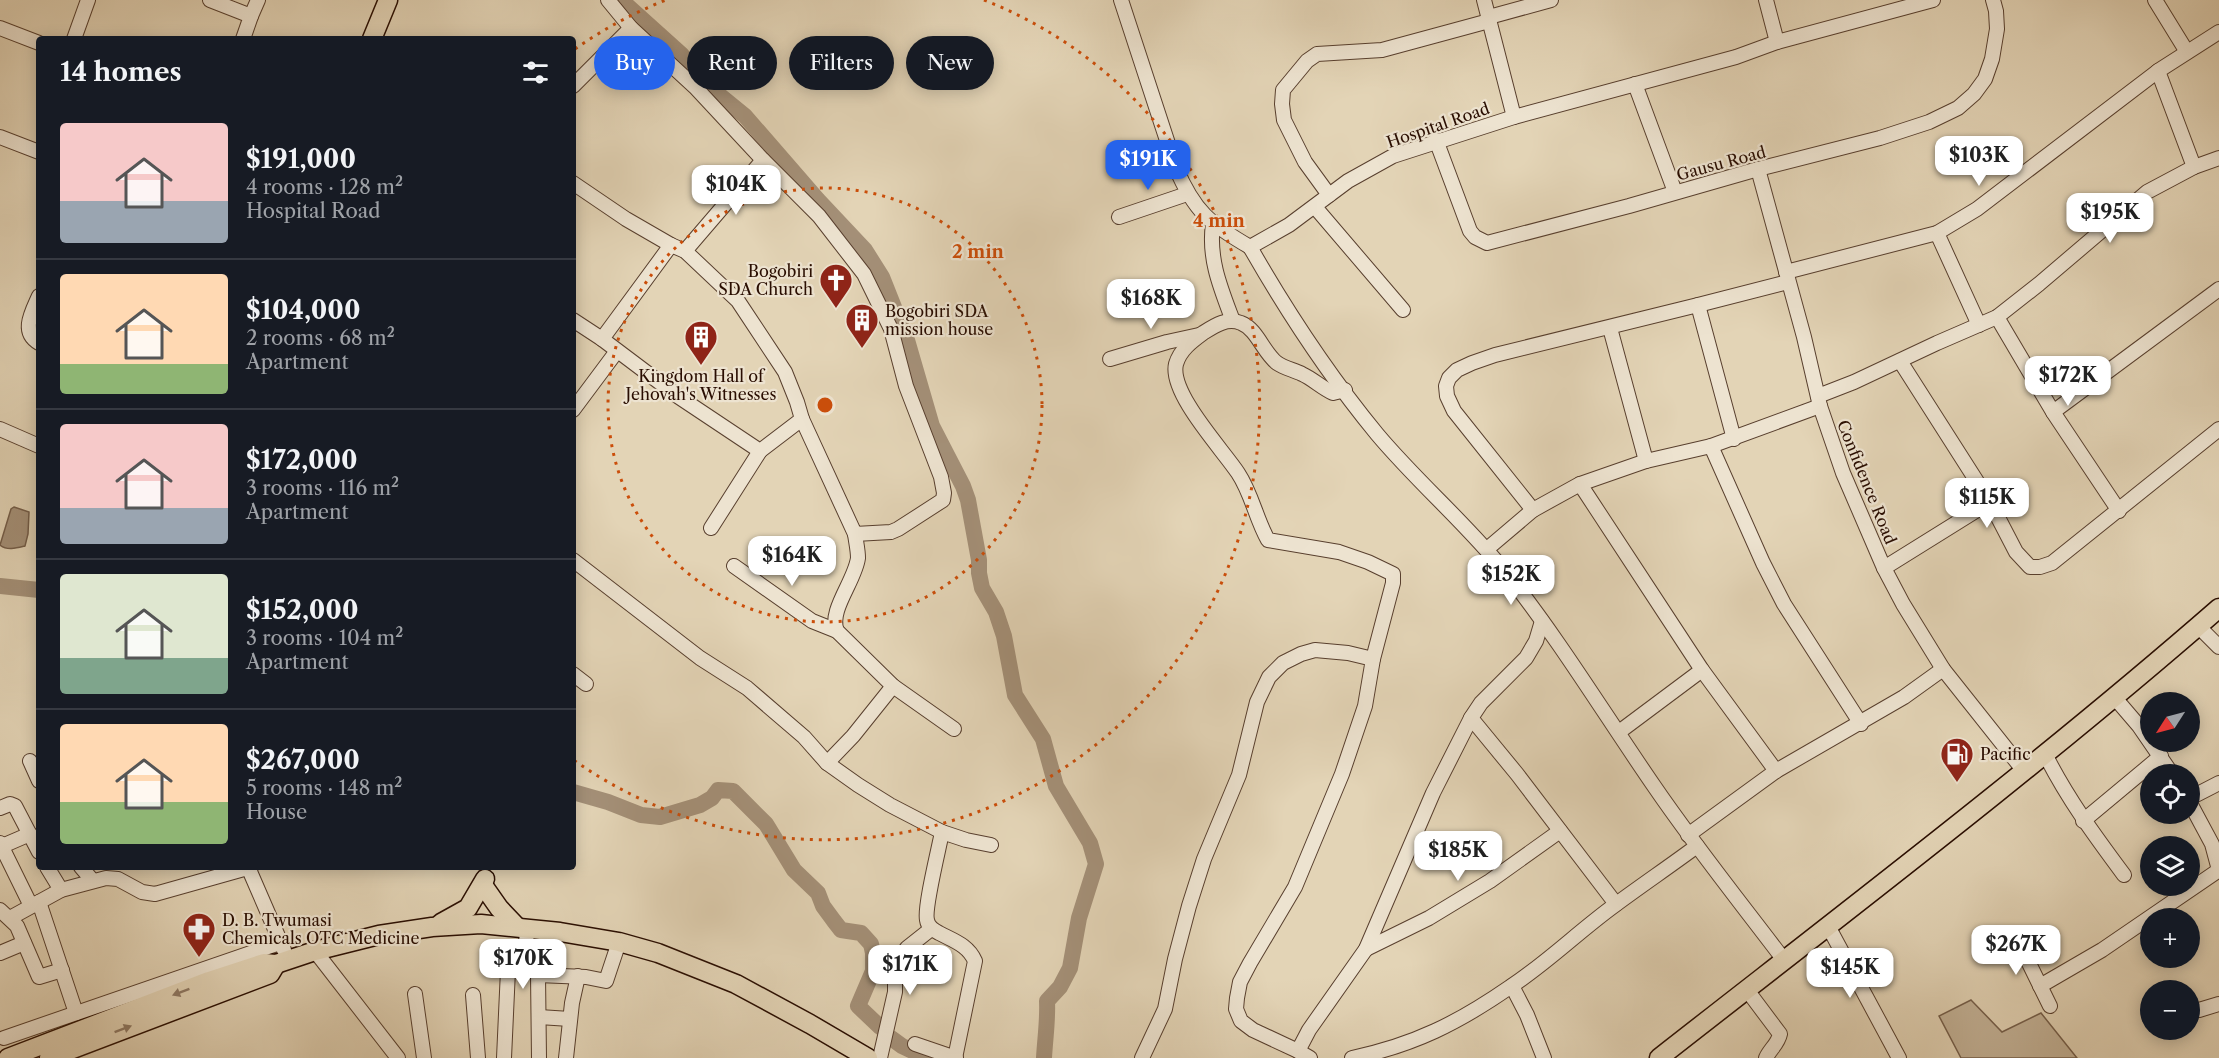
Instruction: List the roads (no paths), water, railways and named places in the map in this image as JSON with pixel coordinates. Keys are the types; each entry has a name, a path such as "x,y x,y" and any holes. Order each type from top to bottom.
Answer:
{"main road":[{"path":"373,36 388,0"},
{"path":"1659,1058 2115,698 2219,608"},
{"path":"481,924 485,878"},
{"path":"432,927 468,908 485,878"},
{"path":"485,878 499,908 522,927"},
{"path":"8,1058 209,981 264,963 282,962 379,935 432,927 481,924 522,927 641,947 735,984 868,1058"},
{"path":"49,1058 270,974 282,962"}],"street":[{"path":"75,36 88,0"},
{"path":"210,0 251,16"},
{"path":"244,36 258,0"},
{"path":"608,0 631,28 695,87 819,216 864,274 891,329 906,386 941,477 944,493 939,504 898,529 891,532 855,534"},
{"path":"1121,0 1176,168 1187,194 1213,224 1250,247 1274,289 1384,442 1486,549 1542,621 1693,840 1784,960"},
{"path":"1484,0 1514,117"},
{"path":"1329,195 1305,162 1284,120 1283,90 1306,61 1317,54 1382,50 1551,0"},
{"path":"1766,0 1777,42"},
{"name":"Hospital Road","path":"1250,247 1315,207 1348,181 1393,156 1436,140 1736,57 1777,42 1934,0"},
{"name":"Gausu Road","path":"1436,140 1470,231 1475,237 1487,243 1890,135 1929,122 1958,108 1974,94 1985,79 1992,59 1997,29 1993,0"},
{"path":"2155,0 2187,52"},
{"path":"0,28 36,42"},
{"path":"576,83 631,28"},
{"path":"1533,510 1454,411 1447,396 1446,386 1449,378 1457,370 1495,354 1698,305 1937,232 1977,209 2158,71 2219,32"},
{"path":"2158,71 2194,167"},
{"path":"1635,84 1675,192"},
{"path":"0,138 36,151"},
{"path":"1486,549 1533,510 1580,484 1646,461 1734,439 1997,317 2138,199 2158,185 2194,167 2219,158"},
{"path":"685,251 763,160"},
{"name":"Confidence Road","path":"1758,169 1819,401 1843,473 1884,568 1943,669 2024,771"},
{"path":"576,185 626,219 685,251 738,301 784,372 802,419 855,534 858,560 836,614 834,624 837,631 893,686 954,729"},
{"path":"1119,217 1187,194"},
{"path":"1315,207 1403,310"},
{"path":"1213,224 1211,248 1214,264 1233,321"},
{"path":"1937,232 1979,325"},
{"path":"602,339 671,245"},
{"path":"2053,412 2219,289"},
{"path":"36,303 28,329 31,337 36,341"},
{"path":"1698,305 1734,439"},
{"path":"1997,317 2053,412 2119,511"},
{"path":"1345,390 1333,393 1277,363 1246,325 1233,321 1220,323 1201,334 1181,353 1176,366 1177,376 1193,411 1244,483 1268,540 1339,552 1393,574 1393,583 1373,659 1365,706 1341,774 1295,887 1240,982 1236,998 1236,1009 1240,1021 1253,1030 1304,1054 1309,1030 1366,949 1433,793 1471,718 1481,703 1526,658 1536,641 1542,621"},
{"path":"576,322 679,397 760,451"},
{"path":"1610,328 1646,461"},
{"path":"1110,359 1201,334"},
{"path":"576,406 617,351"},
{"path":"1900,361 1990,502 2016,552 2030,567 2052,563 2219,429"},
{"path":"711,528 760,451 802,419"},
{"path":"0,429 36,445"},
{"path":"1712,446 1763,563 1784,604 1861,724"},
{"path":"1580,484 1702,670 1776,771"},
{"path":"1884,568 1990,502"},
{"path":"576,562 700,658 770,706 804,737 827,763 890,805 942,832 991,845"},
{"path":"734,566 812,621 837,631"},
{"path":"2198,626 2219,647"},
{"path":"1142,1058 1165,1009 1189,906 1204,859 1239,775 1257,702 1269,677 1283,663 1315,650 1348,653 1373,659"},
{"path":"1352,1058 1407,1044 1446,1027 1512,986 1616,904 1776,771 1904,698 1943,669"},
{"path":"1619,732 1702,670"},
{"path":"576,676 586,684"},
{"path":"827,763 860,728 893,686"},
{"path":"2115,698 2166,764"},
{"path":"1471,718 1517,774 1616,904"},
{"path":"2045,754 2061,786 2083,821 2124,875"},
{"path":"2083,821 2161,756"},
{"path":"30,761 36,774"},
{"path":"2200,794 2219,783"},
{"path":"0,808 13,804 36,846"},
{"path":"2040,986 2102,950 2219,870 2212,844 2200,820"},
{"path":"1366,949 1429,918 1490,881 1560,831"},
{"path":"915,1044 956,1058 975,962 971,953 962,945 931,929 927,920 927,904 942,832"},
{"path":"30,834 1,846 35,904 62,970 76,1013"},
{"path":"49,870 61,890"},
{"path":"84,870 93,881"},
{"path":"62,970 39,976 17,926 5,914 35,904 61,890 118,873 142,892 155,894 239,870"},
{"path":"250,870 280,943 282,962"},
{"path":"1828,926 1899,1058"},
{"path":"522,927 524,954"},
{"path":"880,1058 894,992 895,972 900,958 907,948 931,929"},
{"path":"538,975 578,976 606,981 619,942"},
{"path":"0,953 24,943"},
{"path":"4,1038 280,943"},
{"path":"315,951 398,1058"},
{"path":"2024,953 2050,1006"},
{"path":"504,1058 508,970 515,957 524,954 534,958 538,975 539,1058"},
{"path":"566,1058 570,1018 578,976"},
{"path":"1512,986 1527,1015 1544,1058"},
{"path":"1747,990 1780,1034 1779,1040 1770,1049 1766,1058"},
{"path":"415,994 424,1058"},
{"path":"472,995 478,1058"},
{"path":"2200,1010 2219,1004"},
{"path":"539,1017 570,1018"}],"waterway":[{"path":"621,0 682,55 707,85 745,116 865,250 882,277 907,340 932,426 968,500 982,588 996,612 1004,636 1015,695 1043,739 1056,786 1090,843 1096,864 1079,918 1070,968 1060,987 1047,1001 1044,1058"},
{"path":"0,586 36,590"},
{"path":"576,793 641,815 660,817 700,805 712,798 718,790 733,791 766,824 794,870 818,893 823,906 841,930 861,933 871,944 873,971 858,1006 880,1027"},
{"path":"891,1038 927,1058"}],"place":[{"name":"Bogobiri SDA Church","path":"836,309"},
{"name":"Bogobiri SDA mission house","path":"862,349"},
{"name":"Kingdom Hall of Jehovah's Witnesses","path":"701,366"},
{"name":"Pacific","path":"1957,783"},
{"name":"D. B. Twumasi Chemicals OTC Medicine","path":"199,958"}]}
